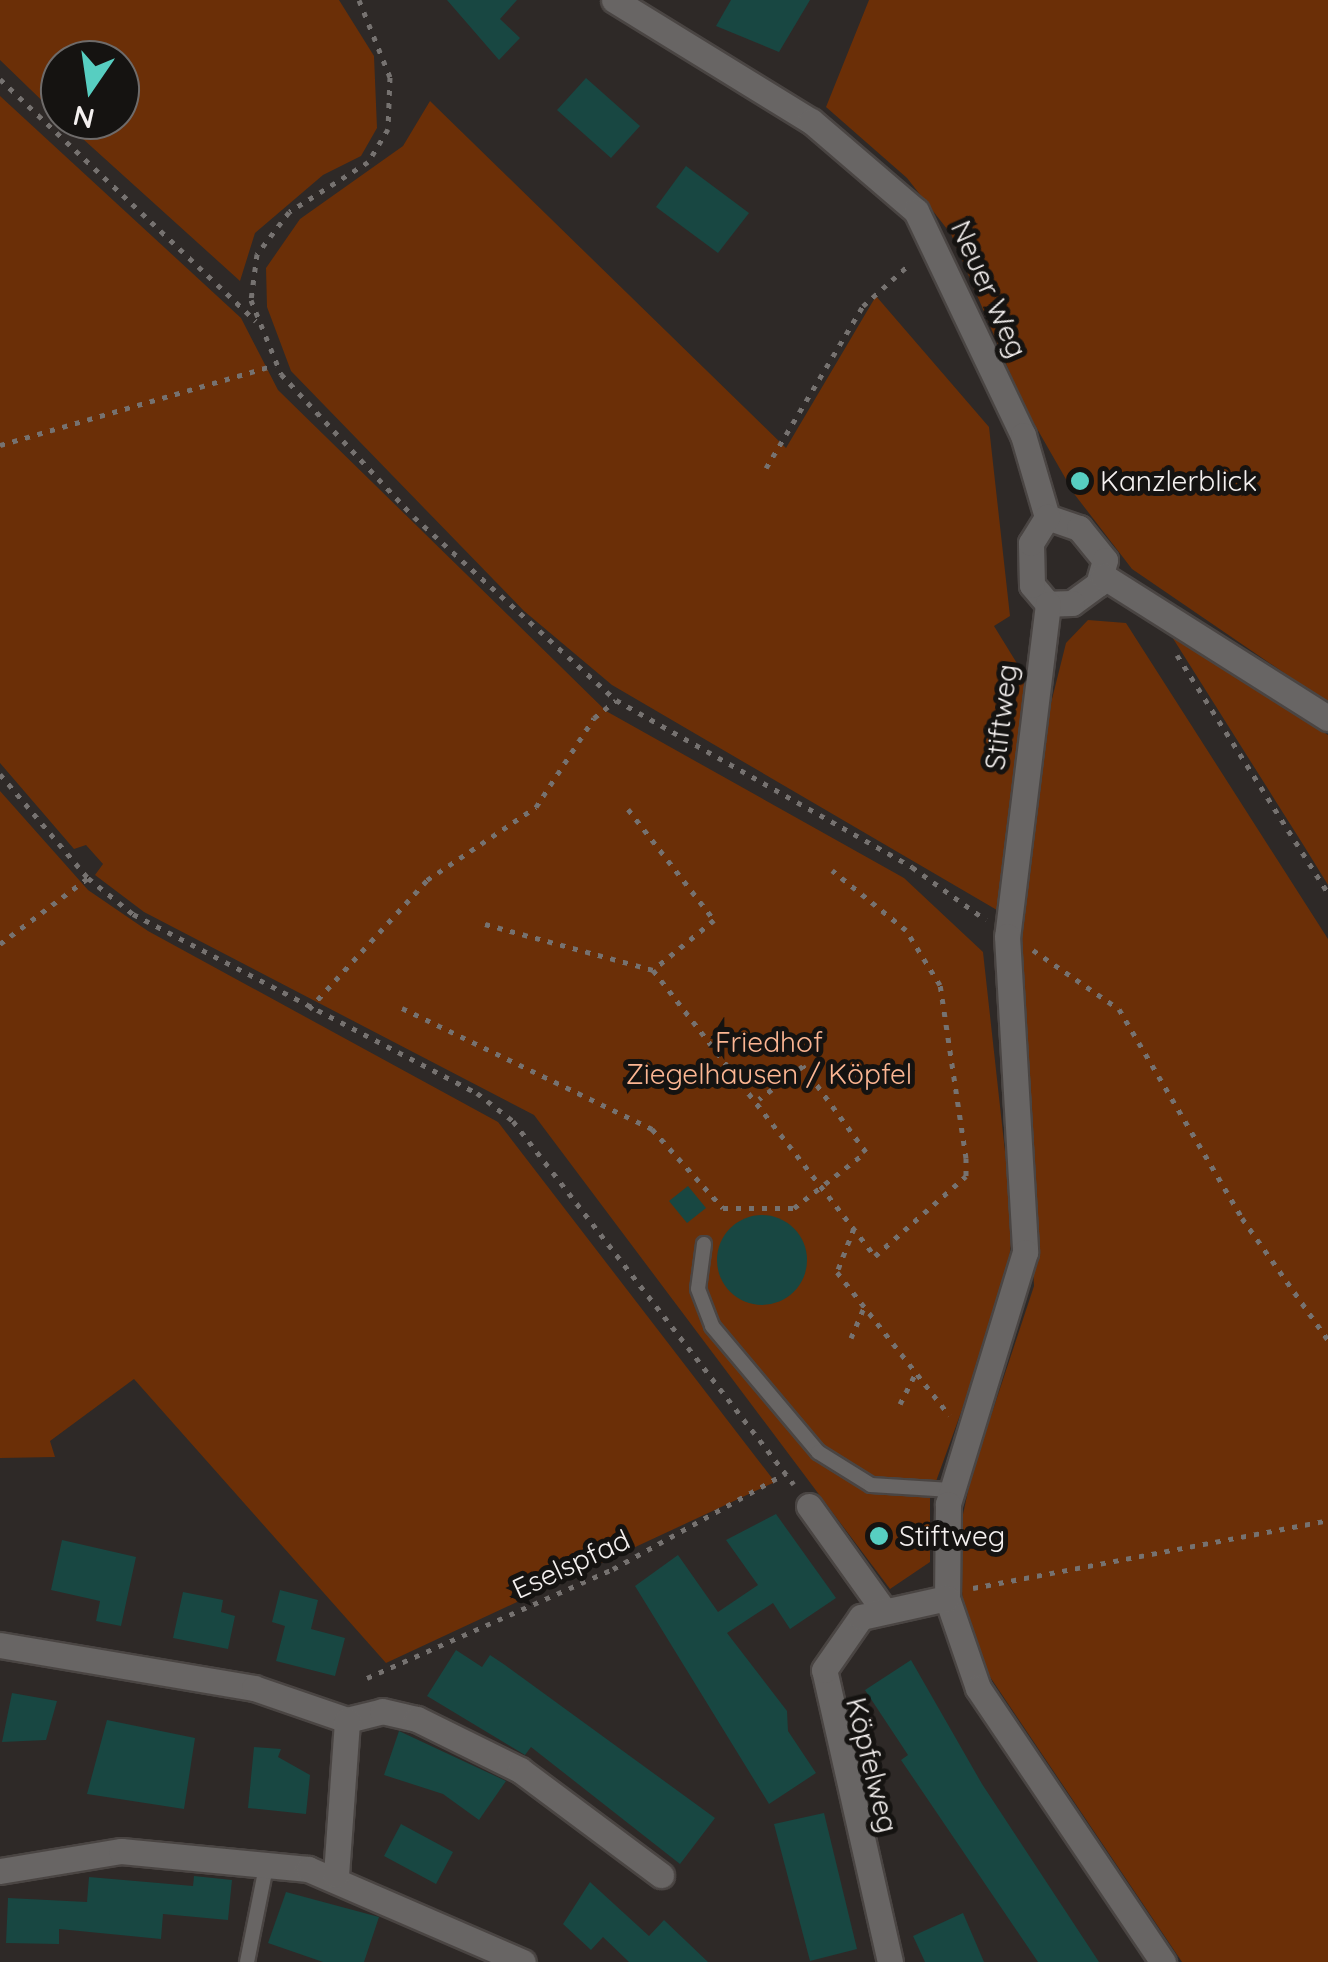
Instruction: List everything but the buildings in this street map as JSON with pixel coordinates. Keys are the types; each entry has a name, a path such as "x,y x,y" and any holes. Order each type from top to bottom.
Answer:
{"street":[{"name":"Neuer Weg","path":"614,0 846,146 904,197 938,244 1023,436 1048,518"},
{"path":"1048,518 1089,536 1104,556 1103,576 1072,604 1048,604 1035,592 1029,560 1034,530 1048,518"},
{"path":"1103,576 1155,604 1328,718"},
{"name":"Stiftweg","path":"1048,604 1007,931 1025,1252 951,1490 947,1598 978,1688 1162,1962"},
{"path":"809,1506 882,1608"},
{"name":"Köpfelweg","path":"890,1962 822,1694 847,1626 882,1608 947,1598"},
{"path":"0,1646 254,1688 347,1720 382,1711 417,1719 520,1770 660,1876"},
{"path":"336,1875 347,1720"},
{"path":"0,1871 121,1851 267,1862 336,1875 523,1962"}],"lane":[{"path":"704,1244 698,1289 707,1317 818,1452 871,1485 951,1490"},
{"path":"246,1962 267,1862"}],"path":[{"path":"359,0 390,77 388,129 368,162 289,212 265,241 250,290 275,365 414,517 616,700 1007,931 1119,1009 1242,1218 1328,1340"},
{"path":"0,79 258,323"},
{"path":"766,468 863,306 938,244"},
{"path":"0,445 275,365"},
{"path":"1155,604 1156,623 1328,893"},
{"path":"308,1009 427,880 536,806 594,718 616,700"},
{"path":"0,774 88,878 133,914 308,1009 477,1093 513,1120 809,1506"},
{"path":"628,809 714,920 653,970"},
{"path":"485,924 653,970 758,1099 875,1256 966,1176 966,1158 940,985 906,930 832,870"},
{"path":"0,944 88,878"},
{"path":"402,1008 652,1128 723,1208 794,1208 866,1152 803,1066 758,1099"},
{"path":"854,1228 837,1272 968,1436"},
{"path":"851,1338 864,1307"},
{"path":"900,1404 917,1371"},
{"name":"Eselspfad","path":"367,1678 613,1569 786,1473"},
{"path":"947,1598 1082,1563 1328,1520"}],"green space":[{"path":"0,0 339,0 374,56 377,128 361,156 323,175 255,233 240,281 84,140 140,140 140,40 40,40 40,99 0,60"},
{"path":"869,0 1328,0 1328,703 1132,569 1075,495 1024,406 951,234 907,178 826,107"},
{"name":"Friedhof Ziegelhausen / Köpfel","path":"0,96 40,133 40,140 48,140 241,318 278,390 606,711 904,878 983,952 1013,1224 1006,1288 930,1498 930,1562 890,1589 534,1115 144,912 95,875 103,864 86,845 74,849 0,763"},
{"path":"430,101 786,448 876,296 989,427 1010,616 994,626 1031,686 1002,913 612,685 524,611 291,371 267,307 266,268 300,219 403,146"},
{"path":"1088,620 1126,623 1328,939 1328,1962 1182,1962 984,1668 963,1605 958,1537 972,1473 1034,1286 1018,951 1051,703 1066,643"},
{"path":"1162,621 1328,735 1328,885 1304,846"},
{"path":"0,791 88,890 148,931 498,1122 775,1482 386,1663 134,1379 50,1441 55,1457 0,1458"}],"place":[{"name":"Kanzlerblick","path":"1080,481"},
{"name":"Stiftweg","path":"879,1536"}]}
